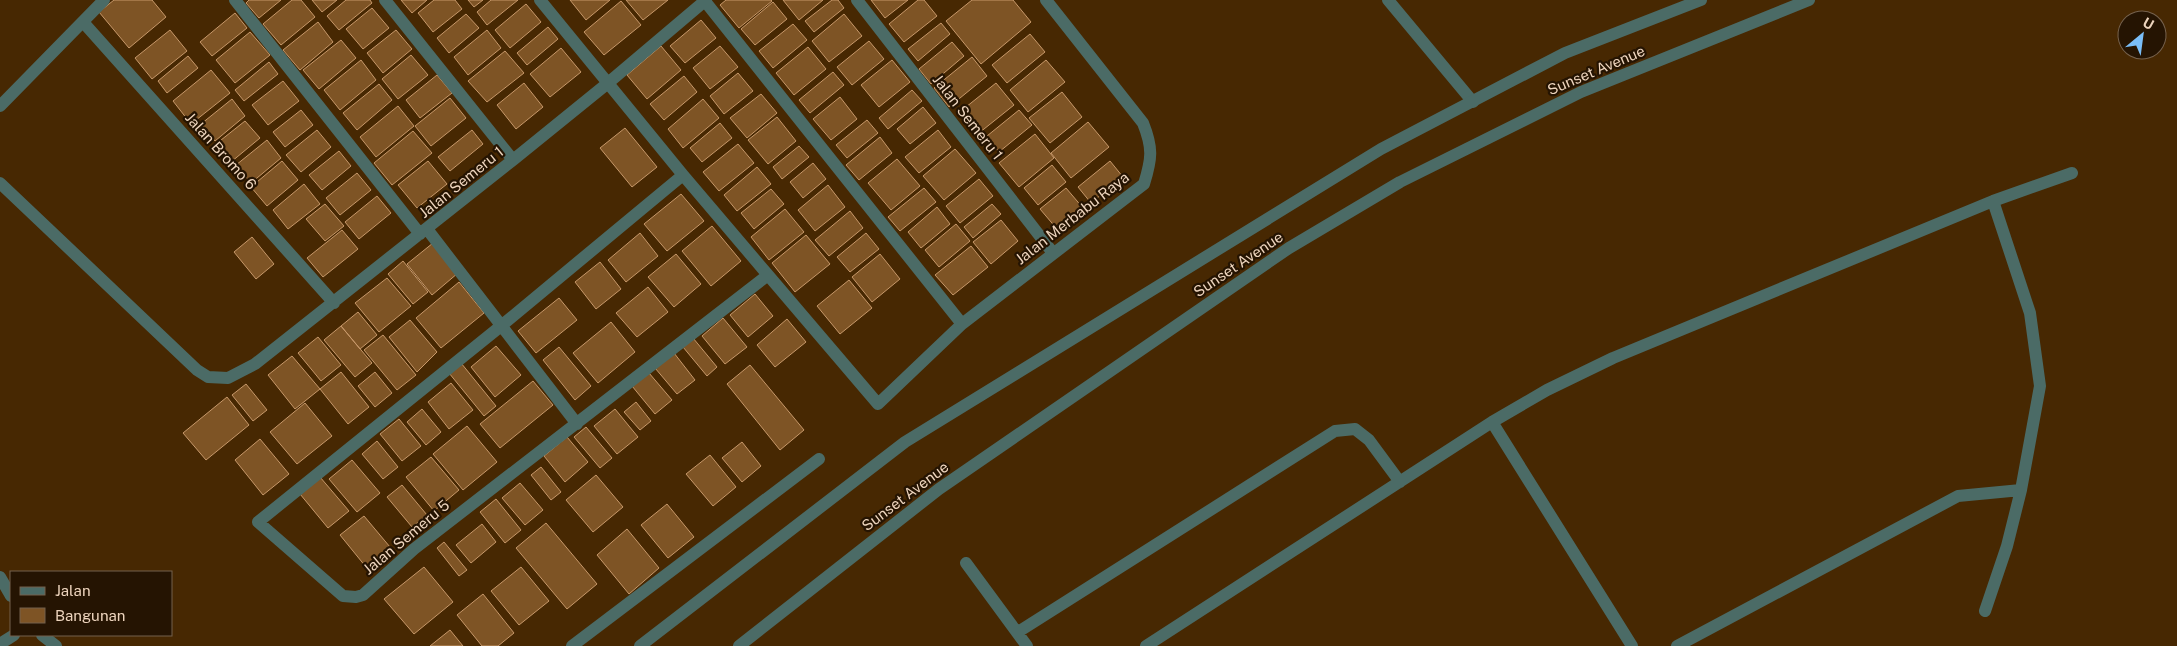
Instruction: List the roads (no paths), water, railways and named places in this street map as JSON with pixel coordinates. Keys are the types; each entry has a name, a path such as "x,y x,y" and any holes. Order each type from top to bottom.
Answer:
{"street":[{"path":"0,106 104,0"},
{"path":"235,0 501,326 577,424"},
{"path":"385,0 514,160"},
{"path":"540,0 683,175 768,275"},
{"path":"705,0 962,324"},
{"name":"Jalan Semeru 1","path":"0,182 197,370 208,377 216,379 228,378 255,364 334,303 514,160 705,0"},
{"name":"Jalan Semeru 1","path":"856,0 1053,253"},
{"name":"Jalan Merbabu Raya","path":"768,275 878,404 962,324 1144,184 1151,162 1151,144 1144,123 1046,0"},
{"path":"1388,0 1473,102"},
{"name":"Sunset Avenue","path":"640,646 905,442 1381,148 1565,53 1701,0"},
{"name":"Sunset Avenue","path":"739,646 939,490 1289,248 1400,182 1581,92 1808,0"},
{"name":"Jalan Bromo 6","path":"84,22 334,303"},
{"path":"1146,646 1492,422 1547,390 1613,358 1993,202 2072,173"},
{"path":"501,326 683,175"},
{"path":"1985,611 2007,546 2040,386 2030,313 1993,202"},
{"name":"Jalan Semeru 5","path":"501,326 258,522 343,596 356,598 363,595 414,549 768,275"},
{"path":"1492,422 1632,646"},
{"path":"1018,632 1335,431 1355,429 1369,440 1400,482"},
{"path":"572,646 819,459"},
{"path":"1677,646 1958,496 2020,490"},
{"path":"966,563 1027,646"},
{"path":"0,577 10,594"},
{"path":"0,644 12,636"},
{"path":"43,636 56,646"}]}
